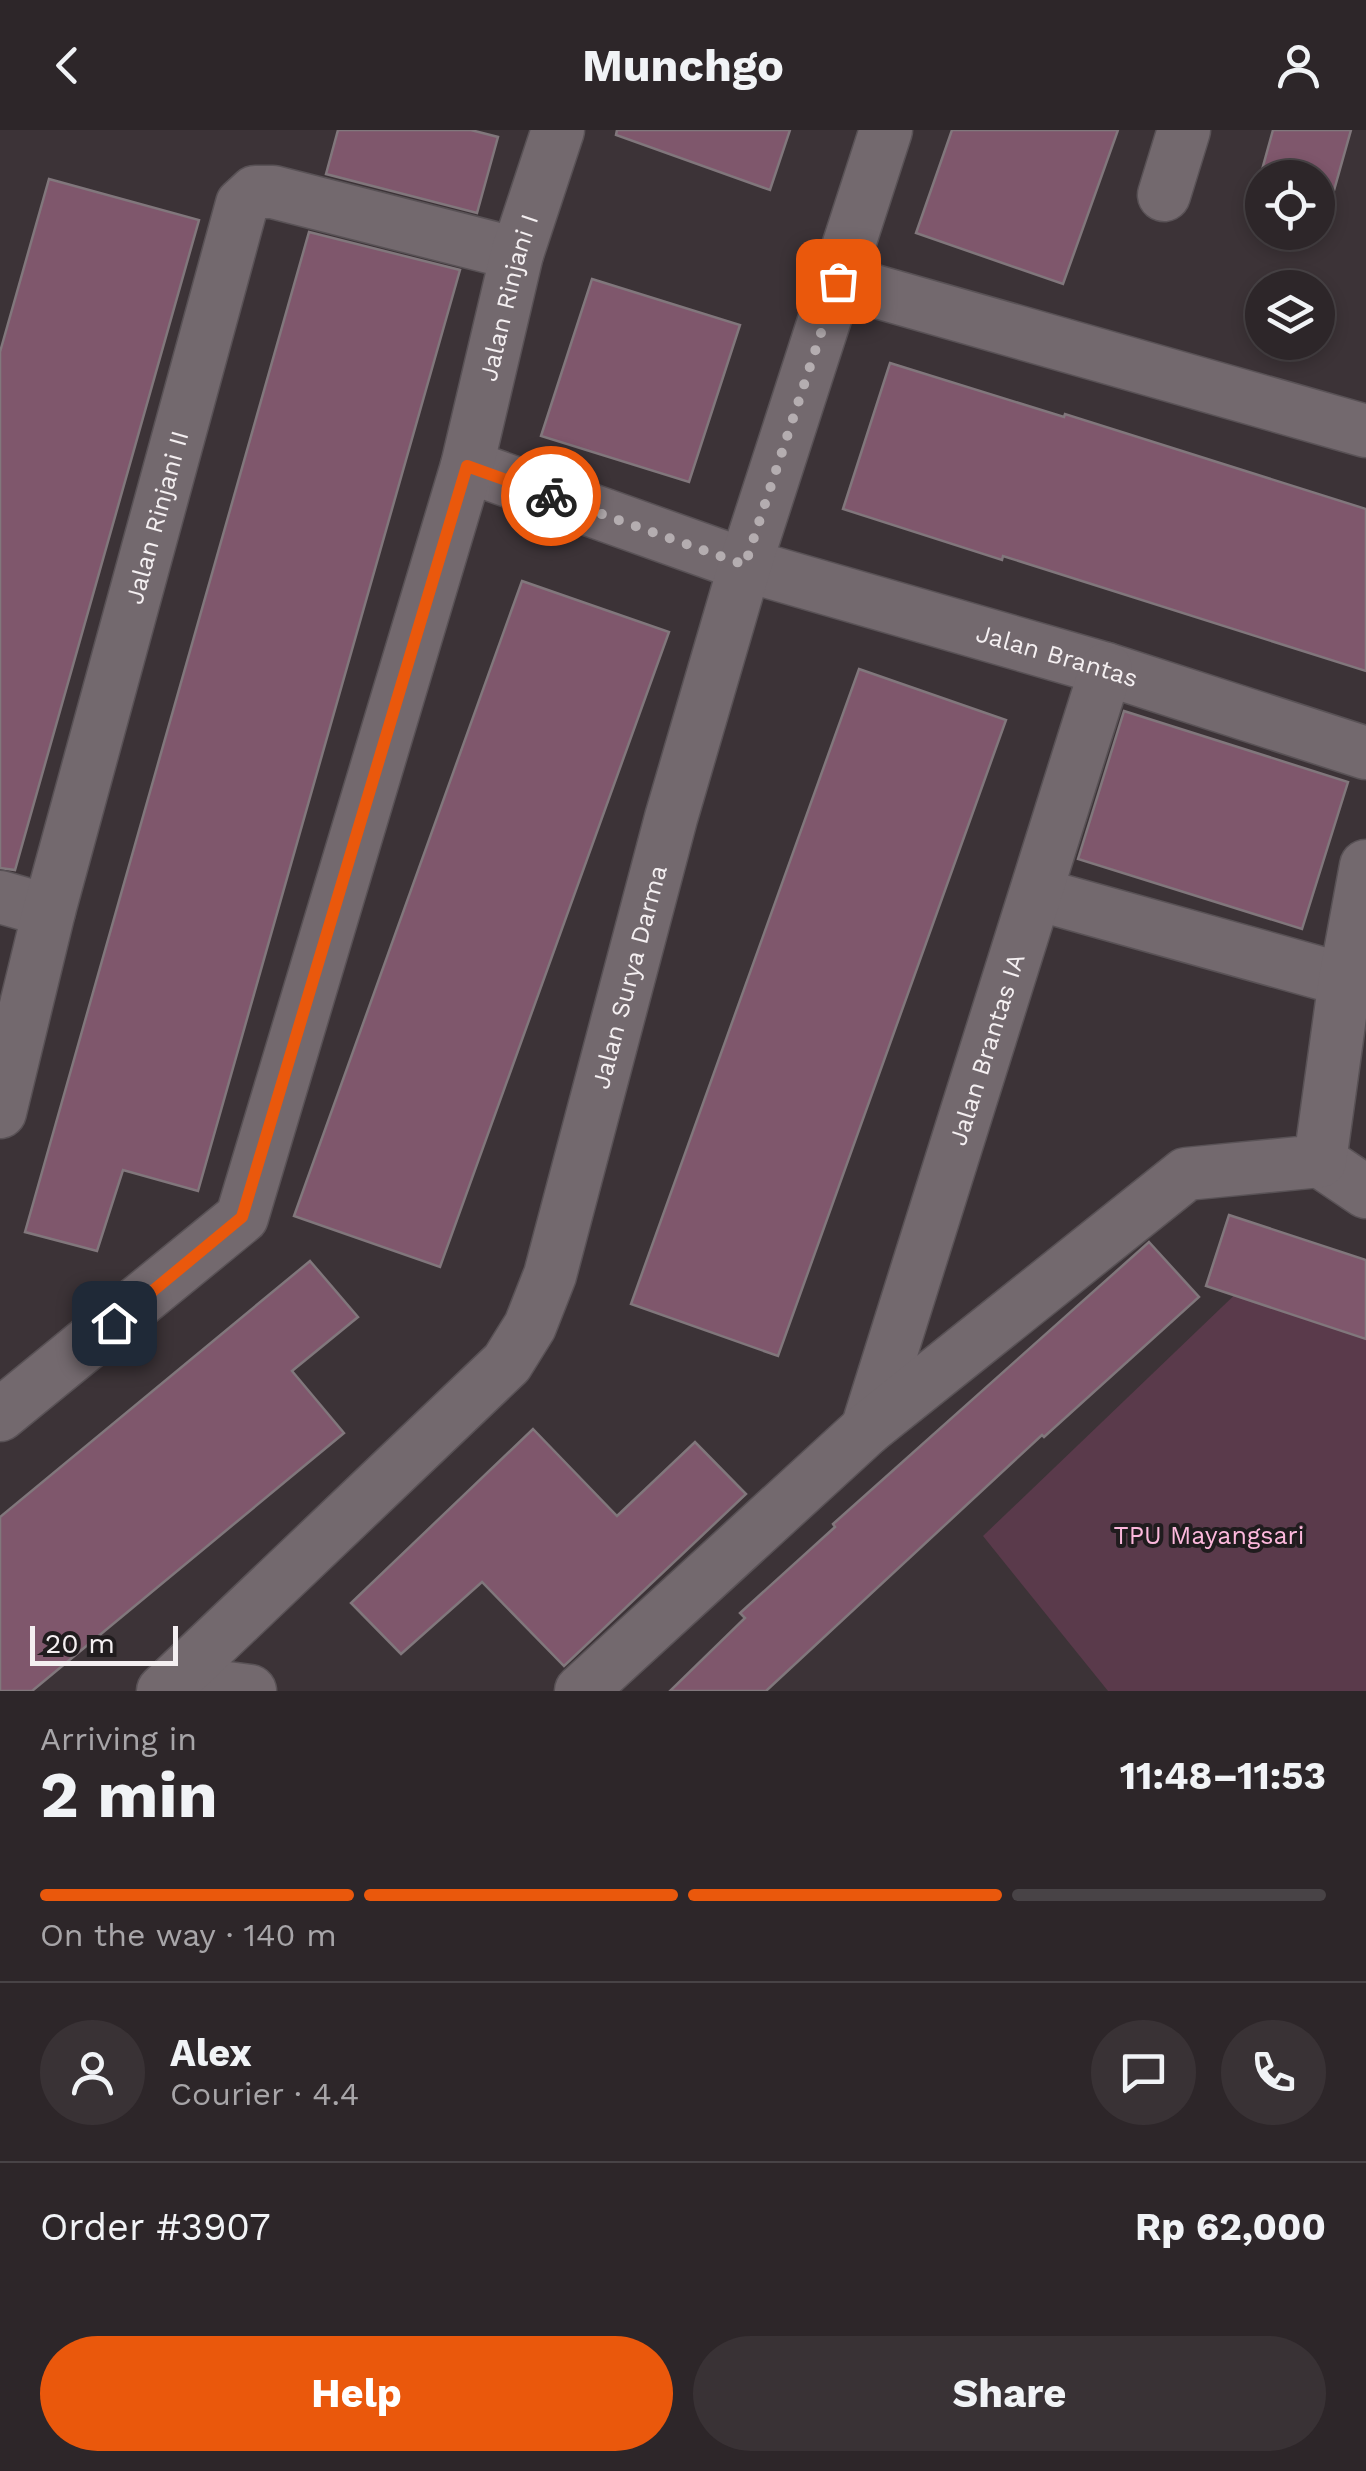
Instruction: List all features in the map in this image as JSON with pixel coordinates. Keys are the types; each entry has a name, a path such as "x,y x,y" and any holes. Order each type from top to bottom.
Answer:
{"street":[{"name":"Jalan Rinjani I","path":"0,1415 242,1217 467,466 518,254 558,130"},
{"name":"Jalan Surya Darma","path":"168,1686 507,1363 530,1326 550,1274 671,818 745,565 886,130"},
{"path":"1164,195 1184,130"},
{"name":"Jalan Rinjani II","path":"0,1112 24,904 242,204 256,192 273,192 518,254"},
{"path":"838,281 1366,431"},
{"path":"467,466 745,565"},
{"name":"Jalan Brantas","path":"745,565 1106,669 1366,754"},
{"name":"Jalan Brantas IA","path":"867,1429 1106,669"},
{"path":"1320,1161 1344,980 1366,866"},
{"path":"1037,894 1344,980"},
{"path":"581,1691 867,1429 1186,1174 1320,1161 1366,1192"},
{"path":"168,1686 250,1691"}],"green space":[{"name":"TPU Mayangsari","path":"1246,1284 1366,1325 1366,1691 1108,1691 983,1536"}],"building":[{"path":"338,130 471,130 498,137 477,213 326,174"},
{"path":"617,130 790,130 770,190 616,135"},
{"path":"952,130 1118,130 1063,284 916,233"},
{"path":"1273,130 1351,130 1335,187 1335,160 1265,160"},
{"path":"49,179 199,220 15,870 0,868 0,352"},
{"path":"309,232 460,270 198,1191 123,1170 97,1251 25,1232"},
{"path":"592,279 740,325 689,482 541,436"},
{"path":"890,363 1366,509 1366,671 843,509"},
{"path":"522,581 669,632 440,1267 294,1216"},
{"path":"859,669 1006,720 778,1356 631,1304"},
{"path":"1124,711 1348,782 1302,929 1078,859"},
{"path":"1229,1215 1366,1260 1366,1339 1206,1286"},
{"path":"1149,1242 1199,1297 1042,1435 766,1691 670,1691 745,1618 740,1613 835,1527 833,1524"},
{"path":"310,1261 358,1317 292,1371 344,1433 32,1691 0,1691 0,1517"},
{"path":"533,1429 617,1516 695,1442 746,1494 564,1666 482,1582 401,1654 351,1603"}],"way so far":[{"path":"551,496 745,565 838,281"}],"route":[{"path":"114,1323 242,1217 467,466 551,496"}]}
